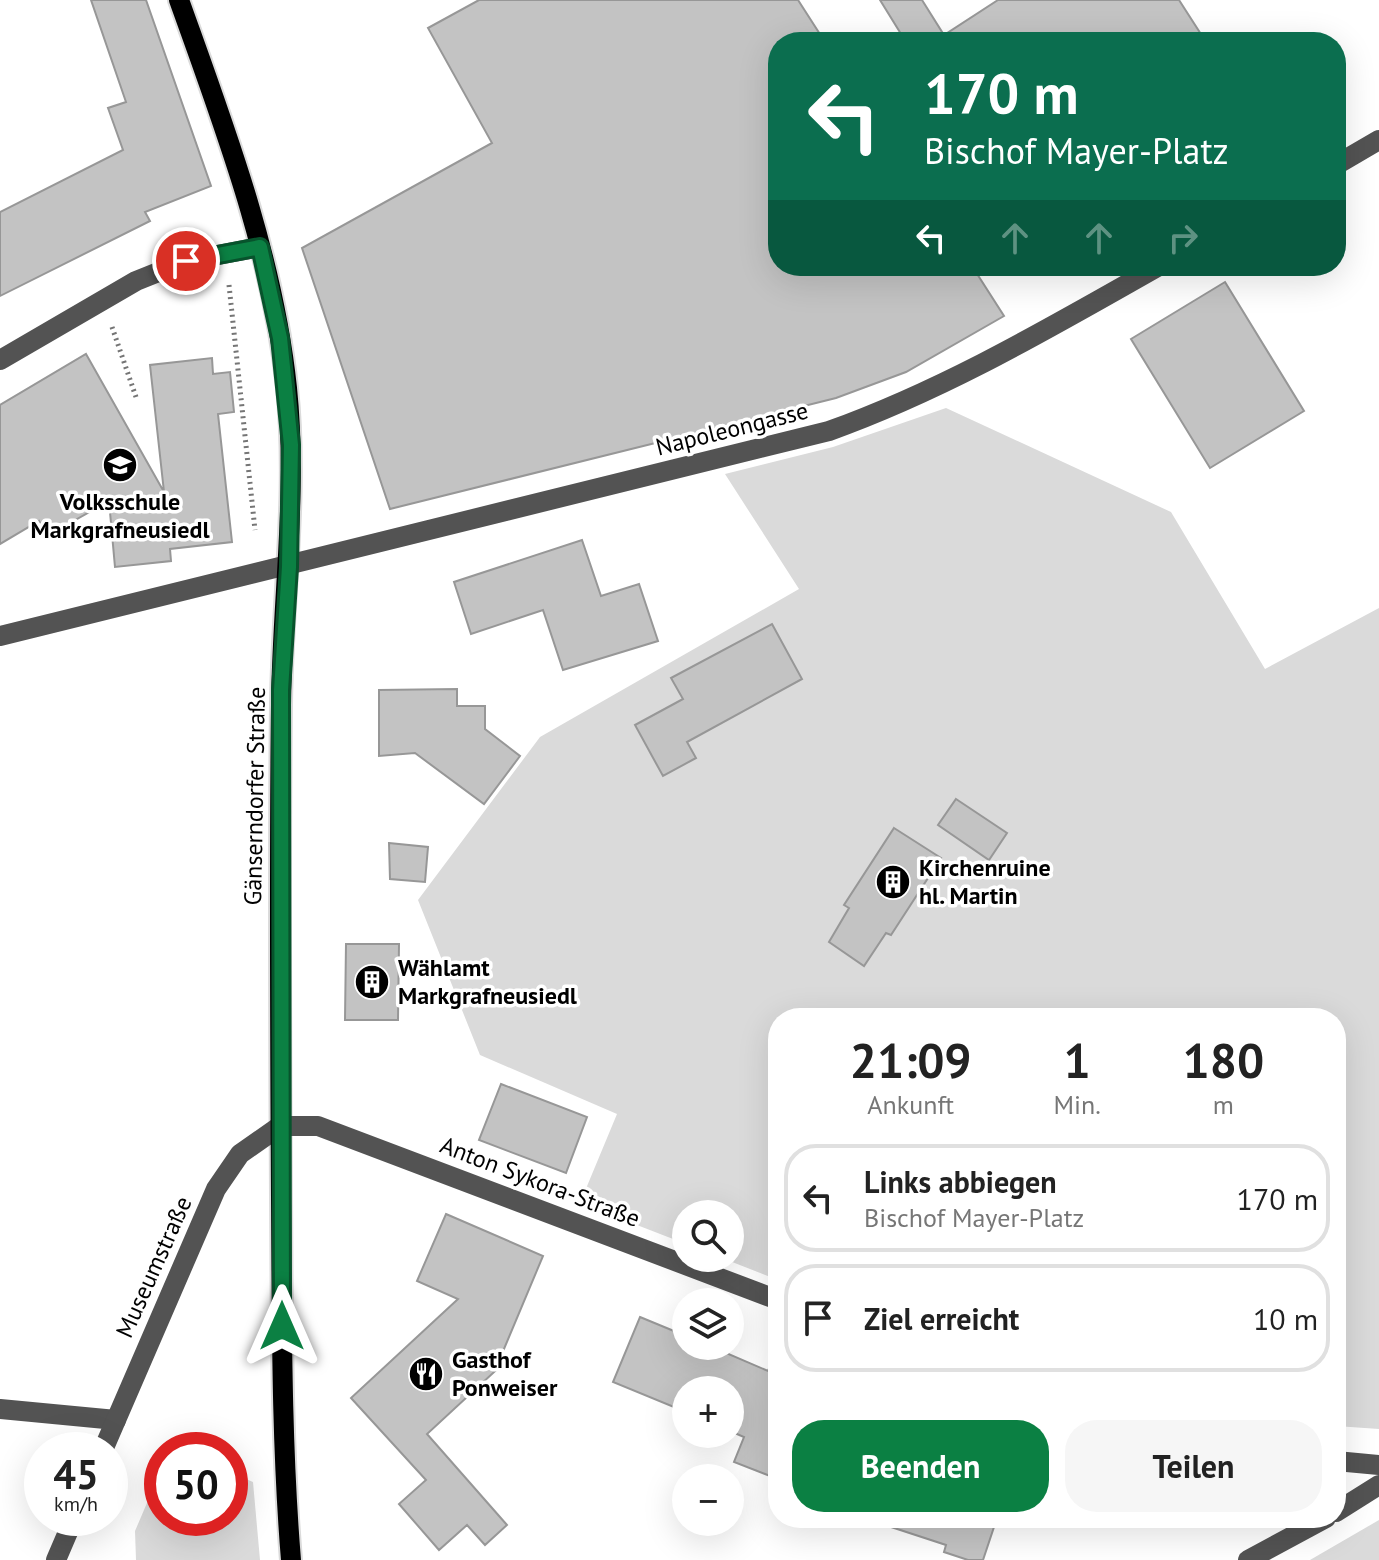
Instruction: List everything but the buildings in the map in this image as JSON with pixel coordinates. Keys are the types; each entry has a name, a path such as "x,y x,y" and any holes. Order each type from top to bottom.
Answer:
{"main road":[{"name":"Gänserndorfer Straße","path":"179,0 233,153 260,247 280,338 287,389 292,502 281,690 280,1126 282,1355 291,1560"}],"street":[{"path":"1346,159 1379,140"},
{"path":"0,360 136,281 186,261 260,247"},
{"name":"Napoleongasse","path":"0,636 829,431 901,405 977,368 1141,276"},
{"name":"Anton Sykora-Straße","path":"280,1126 318,1126 768,1296"},
{"name":"Museumstraße","path":"111,1432 216,1189 240,1154 280,1126"},
{"path":"0,1409 116,1420"},
{"path":"1346,1462 1379,1465"},
{"path":"1346,1506 1379,1485"},
{"path":"1248,1560 1307,1528"},
{"path":"56,1560 66,1536"}],"path":[{"path":"103,300 136,397"}],"shaded area":[{"path":"946,408 1171,512 1265,669 1379,608 1379,1429 1346,1427 1346,1008 768,1008 768,1276 744,1267 744,1200 672,1200 672,1239 580,1203 617,1114 480,1055 418,900 540,737 799,589 725,474 833,447"},
{"path":"248,1480 253,1482 260,1560 136,1560 135,1531 144,1510 144,1536 248,1536"},
{"path":"1379,1520 1379,1560 1310,1560"}],"place":[{"name":"Volksschule Markgrafneusiedl","path":"120,465"},
{"name":"Kirchenruine hl. Martin","path":"893,882"},
{"name":"Wählamt Markgrafneusiedl","path":"372,982"},
{"name":"Gasthof Ponweiser","path":"426,1374"}],"route":[{"path":"186,261 260,247 280,338 287,389 292,502 281,690 279,849 282,1326"}]}
